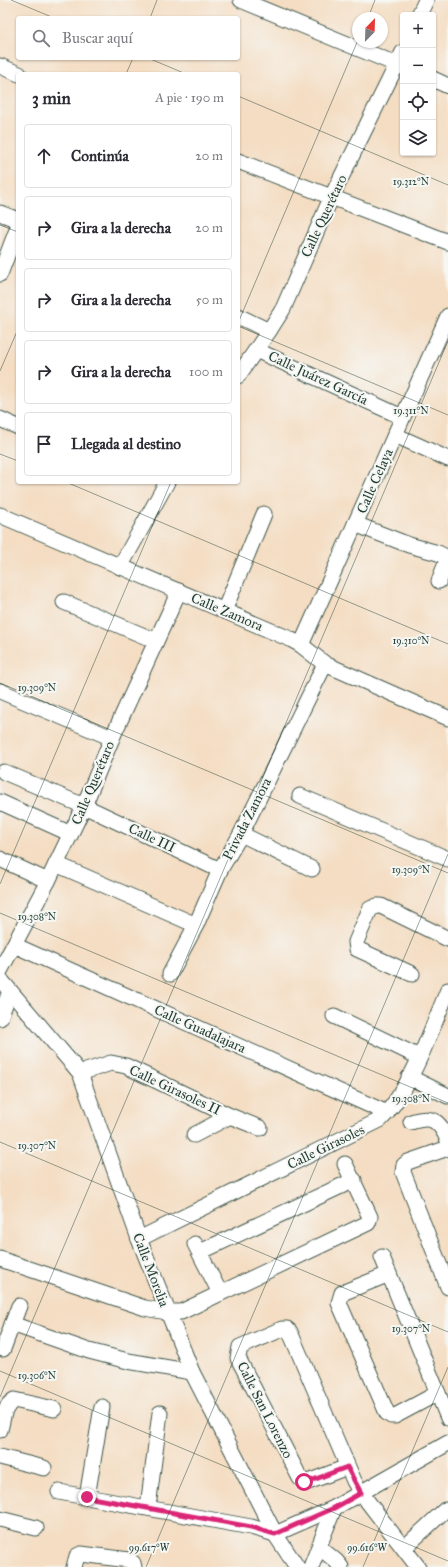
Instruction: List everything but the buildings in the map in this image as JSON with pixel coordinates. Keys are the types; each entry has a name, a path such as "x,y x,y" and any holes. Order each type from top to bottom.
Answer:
{"street":[{"path":"241,0 400,61"},
{"path":"420,12 426,0"},
{"name":"Calle Querétaro","path":"240,373 283,309 331,198 400,63"},
{"path":"0,66 16,73"},
{"path":"436,80 448,86"},
{"path":"240,164 448,242"},
{"path":"0,213 16,219"},
{"path":"0,274 16,232"},
{"name":"Calle Celaya","path":"301,645 448,316"},
{"path":"240,317 269,332"},
{"name":"Calle Juárez García","path":"256,350 402,417"},
{"path":"0,419 16,426"},
{"path":"395,435 448,459"},
{"path":"120,566 160,484"},
{"path":"224,610 264,514"},
{"name":"Calle Zamora","path":"0,515 290,639 301,645 325,664 448,718"},
{"path":"355,524 446,557 446,563 439,581"},
{"name":"Calle Querétaro","path":"0,971 48,881 71,834 112,738 179,591"},
{"path":"64,602 156,641"},
{"name":"Privada Zamora","path":"170,974 196,924 220,870 241,834 325,664"},
{"path":"0,691 112,738"},
{"name":"Calle III","path":"4,772 84,806 220,870"},
{"path":"300,796 448,859"},
{"path":"0,802 71,834"},
{"path":"241,834 312,869"},
{"path":"0,859 48,881"},
{"path":"56,864 196,924"},
{"path":"412,974 357,949 356,942 370,909 381,906 448,939"},
{"name":"Calle Guadalajara","path":"14,945 387,1113"},
{"name":"Calle Morelia","path":"0,979 80,1073 139,1239 192,1372 275,1534 298,1567"},
{"name":"Calle Girasoles","path":"139,1239 380,1120 387,1113 409,1077 448,990"},
{"path":"0,1018 10,991"},
{"path":"334,1016 419,1057"},
{"name":"Calle Girasoles II","path":"80,1073 111,1063 126,1066 230,1116"},
{"path":"409,1077 448,1096"},
{"path":"230,1116 260,1128"},
{"name":"Calle Girasoles II","path":"194,1135 230,1116"},
{"path":"411,1122 422,1118 429,1118 442,1128 448,1140"},
{"path":"448,1148 408,1162 404,1165 403,1172 448,1287"},
{"path":"0,1259 145,1308 167,1312 181,1312 220,1292 368,1223 370,1217 354,1180 345,1164"},
{"path":"220,1292 197,1247 354,1180"},
{"path":"382,1256 448,1418"},
{"path":"389,1274 342,1293 339,1303 387,1413 391,1416 395,1416 438,1394"},
{"path":"3,1349 19,1306"},
{"path":"12,1324 89,1351 128,1361 192,1372"},
{"name":"Calle San Lorenzo","path":"347,1467 308,1482 304,1482 300,1478 238,1358 240,1347 282,1328 287,1329 290,1332 347,1467 361,1493 418,1567"},
{"path":"0,1430 5,1408 14,1400 54,1409"},
{"path":"87,1497 102,1407"},
{"path":"148,1507 160,1413"},
{"path":"59,1492 148,1507 251,1527 275,1534 334,1508 447,1444"},
{"path":"0,1457 44,1468"},
{"path":"311,1567 334,1508"},
{"path":"404,1548 445,1510"},
{"path":"0,1519 36,1528"},
{"path":"319,1547 341,1567"},
{"path":"74,1567 77,1556 81,1554 129,1560 133,1563 134,1567"}],"route":[{"path":"87,1497 251,1527 275,1534 334,1508 361,1493 347,1467 308,1482 304,1482"}]}
